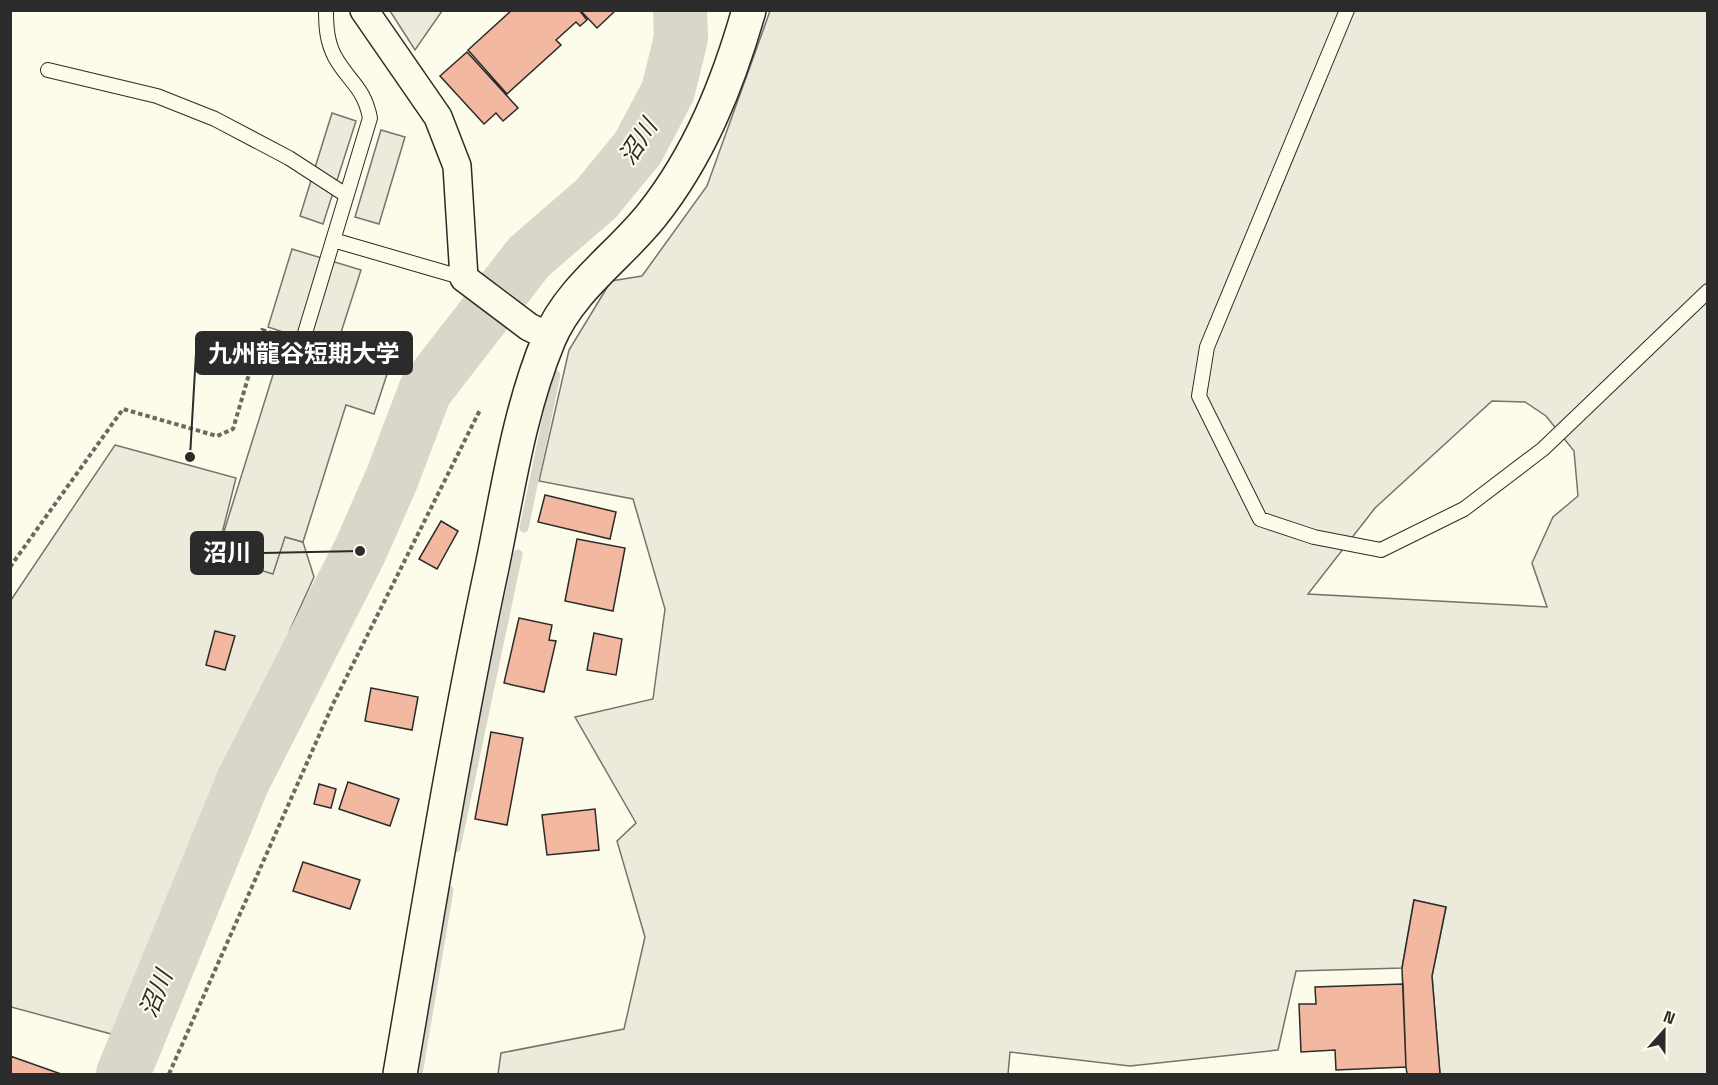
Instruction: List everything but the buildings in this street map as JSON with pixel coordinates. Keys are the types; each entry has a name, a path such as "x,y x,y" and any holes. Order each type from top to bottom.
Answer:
{"street":[{"path":"364,10 438,117 457,166 464,278 539,332"},
{"path":"400,1074 462,707 539,332 650,217 683,172 717,105 749,10"}],"lane":[{"path":"302,343 370,118 367,99 335,57 326,32 326,10"},
{"path":"1347,10 1207,347 1200,386 1199,396 1260,519 1314,537 1381,550 1464,509 1543,449 1707,291"},
{"path":"48,70 157,96 215,118 289,158 346,195"},
{"path":"333,240 464,278"}],"path":[{"path":"10,567 123,409 217,436 233,429 261,330 302,343"},
{"path":"169,1074 333,704 480,410"}],"shaded area":[{"path":"390,11 442,11 415,50"},
{"path":"770,11 1707,11 1707,1074 1440,1074 1432,976 1446,907 1414,900 1402,968 1296,971 1278,1050 1130,1066 1010,1052 1008,1074 498,1074 501,1053 624,1029 645,937 617,841 636,823 575,717 653,699 665,609 633,499 539,481 569,350 611,281 642,276 707,186","holes":["1492,401 1525,402 1546,416 1574,451 1578,496 1553,517 1532,563 1547,607 1308,594 1375,508"]},
{"path":"332,113 356,121 323,224 300,216"},
{"path":"381,130 405,137 379,224 355,217"},
{"path":"292,249 361,270 337,345 391,362 374,414 346,405 303,542 285,537 273,574 216,557 286,333 268,327"},
{"path":"115,445 236,478 216,557 285,537 303,542 314,577 290,630 274,691 115,1035 11,1007 11,600"}],"waterway":[{"name":"沼川","path":"123,1074 243,781 360,551 392,478 425,391 529,257 596,199 638,148 668,91 681,38 680,10"},
{"path":"524,528 556,375"},
{"path":"456,848 518,554"},
{"path":"418,1074 449,890"}],"place":[{"name":"九州龍谷短期大学","path":"190,457"},
{"name":"沼川","path":"360,551"}]}
